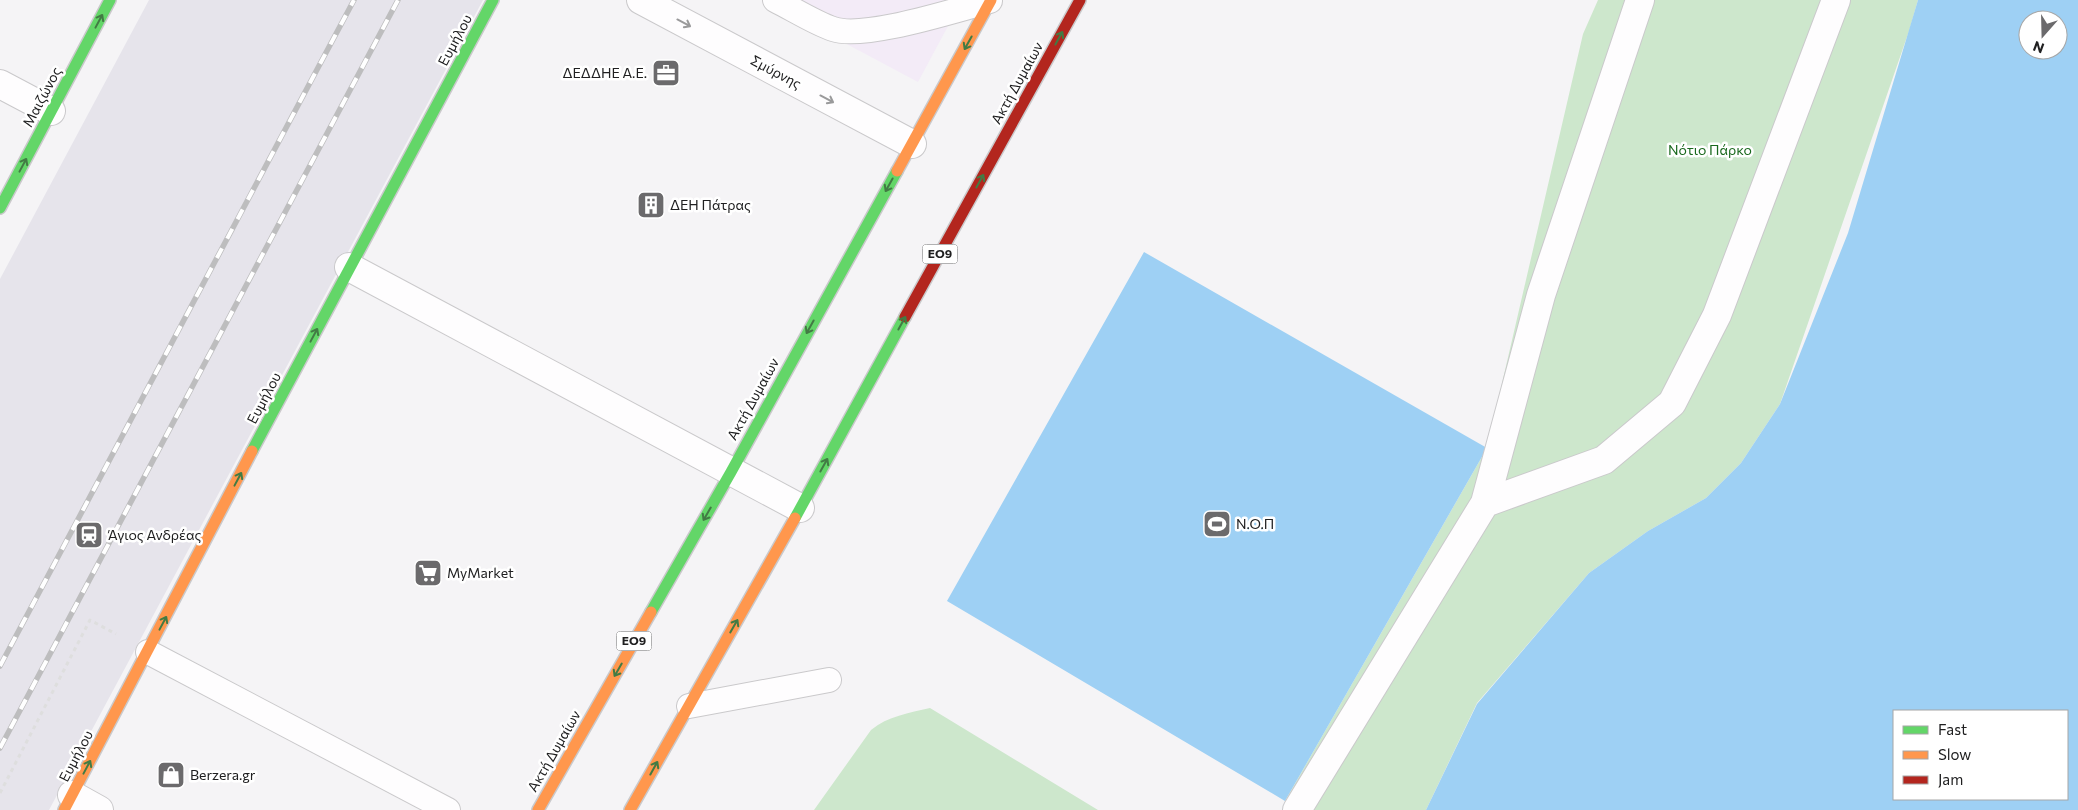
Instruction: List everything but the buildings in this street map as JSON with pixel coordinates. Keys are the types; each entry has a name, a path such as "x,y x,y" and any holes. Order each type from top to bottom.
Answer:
{"main road":[{"name":"Μαιζώνος","path":"0,208 110,0"},
{"name":"Ευμήλου","path":"68,803 493,0"},
{"name":"Ακτή Δυμαίων","path":"630,810 800,508 1080,0"},
{"name":"Ακτή Δυμαίων","path":"538,810 731,472 991,1"}],"street":[{"name":"Σμύρνης","path":"641,0 912,144"},
{"path":"1296,810 1485,503 1541,295 1640,0"},
{"path":"1485,503 1604,460 1672,403 1717,315 1836,0"},
{"path":"0,84 51,112"},
{"path":"350,267 800,508"},
{"path":"68,803 99,810"}],"lane":[{"path":"775,0 833,29 852,32 872,30 991,1"},
{"path":"148,652 448,810"},
{"path":"689,706 829,680"}],"path":[{"path":"0,793 90,620 148,652"}],"shaded area":[{"path":"149,0 483,0 49,810 0,810 0,279"},
{"path":"764,0 962,0 918,82"}],"green space":[{"name":"Νότιο Πάρκο","path":"1598,0 1918,0 1909,31 1780,404 1741,463 1706,498 1648,531 1589,573 1477,703 1426,810 1293,810 1285,801 1487,448 1583,34"},
{"path":"930,708 1098,810 814,810 871,730 892,718"}],"water":[{"path":"1918,0 2078,0 2078,810 1426,810 1477,704 1589,573 1648,531 1706,498 1741,463 1780,404 1848,233"},
{"name":"Ν.Ο.Π","path":"1144,252 1487,448 1285,801 947,601"}],"railway":[{"path":"0,666 354,0"},
{"path":"0,748 398,0"}],"traffic: fast":[{"path":"0,208 110,0"},
{"path":"252,451 493,0"},
{"path":"651,612 731,472 897,171"},
{"path":"795,518 905,317"}],"traffic: slow":[{"path":"897,171 991,0"},
{"path":"64,810 252,451"},
{"path":"630,810 795,518"},
{"path":"538,810 651,612"}],"traffic: jam":[{"path":"905,317 1080,0"}],"place":[{"name":"ΔΕΔΔΗΕ Α.Ε.","path":"666,73"},
{"name":"ΔΕΗ Πάτρας","path":"651,205"},
{"name":"Ν.Ο.Π","path":"1217,524"},
{"name":"Άγιος Ανδρέας","path":"89,535"},
{"name":"MyMarket","path":"428,573"},
{"name":"Berzera.gr","path":"171,775"}]}
